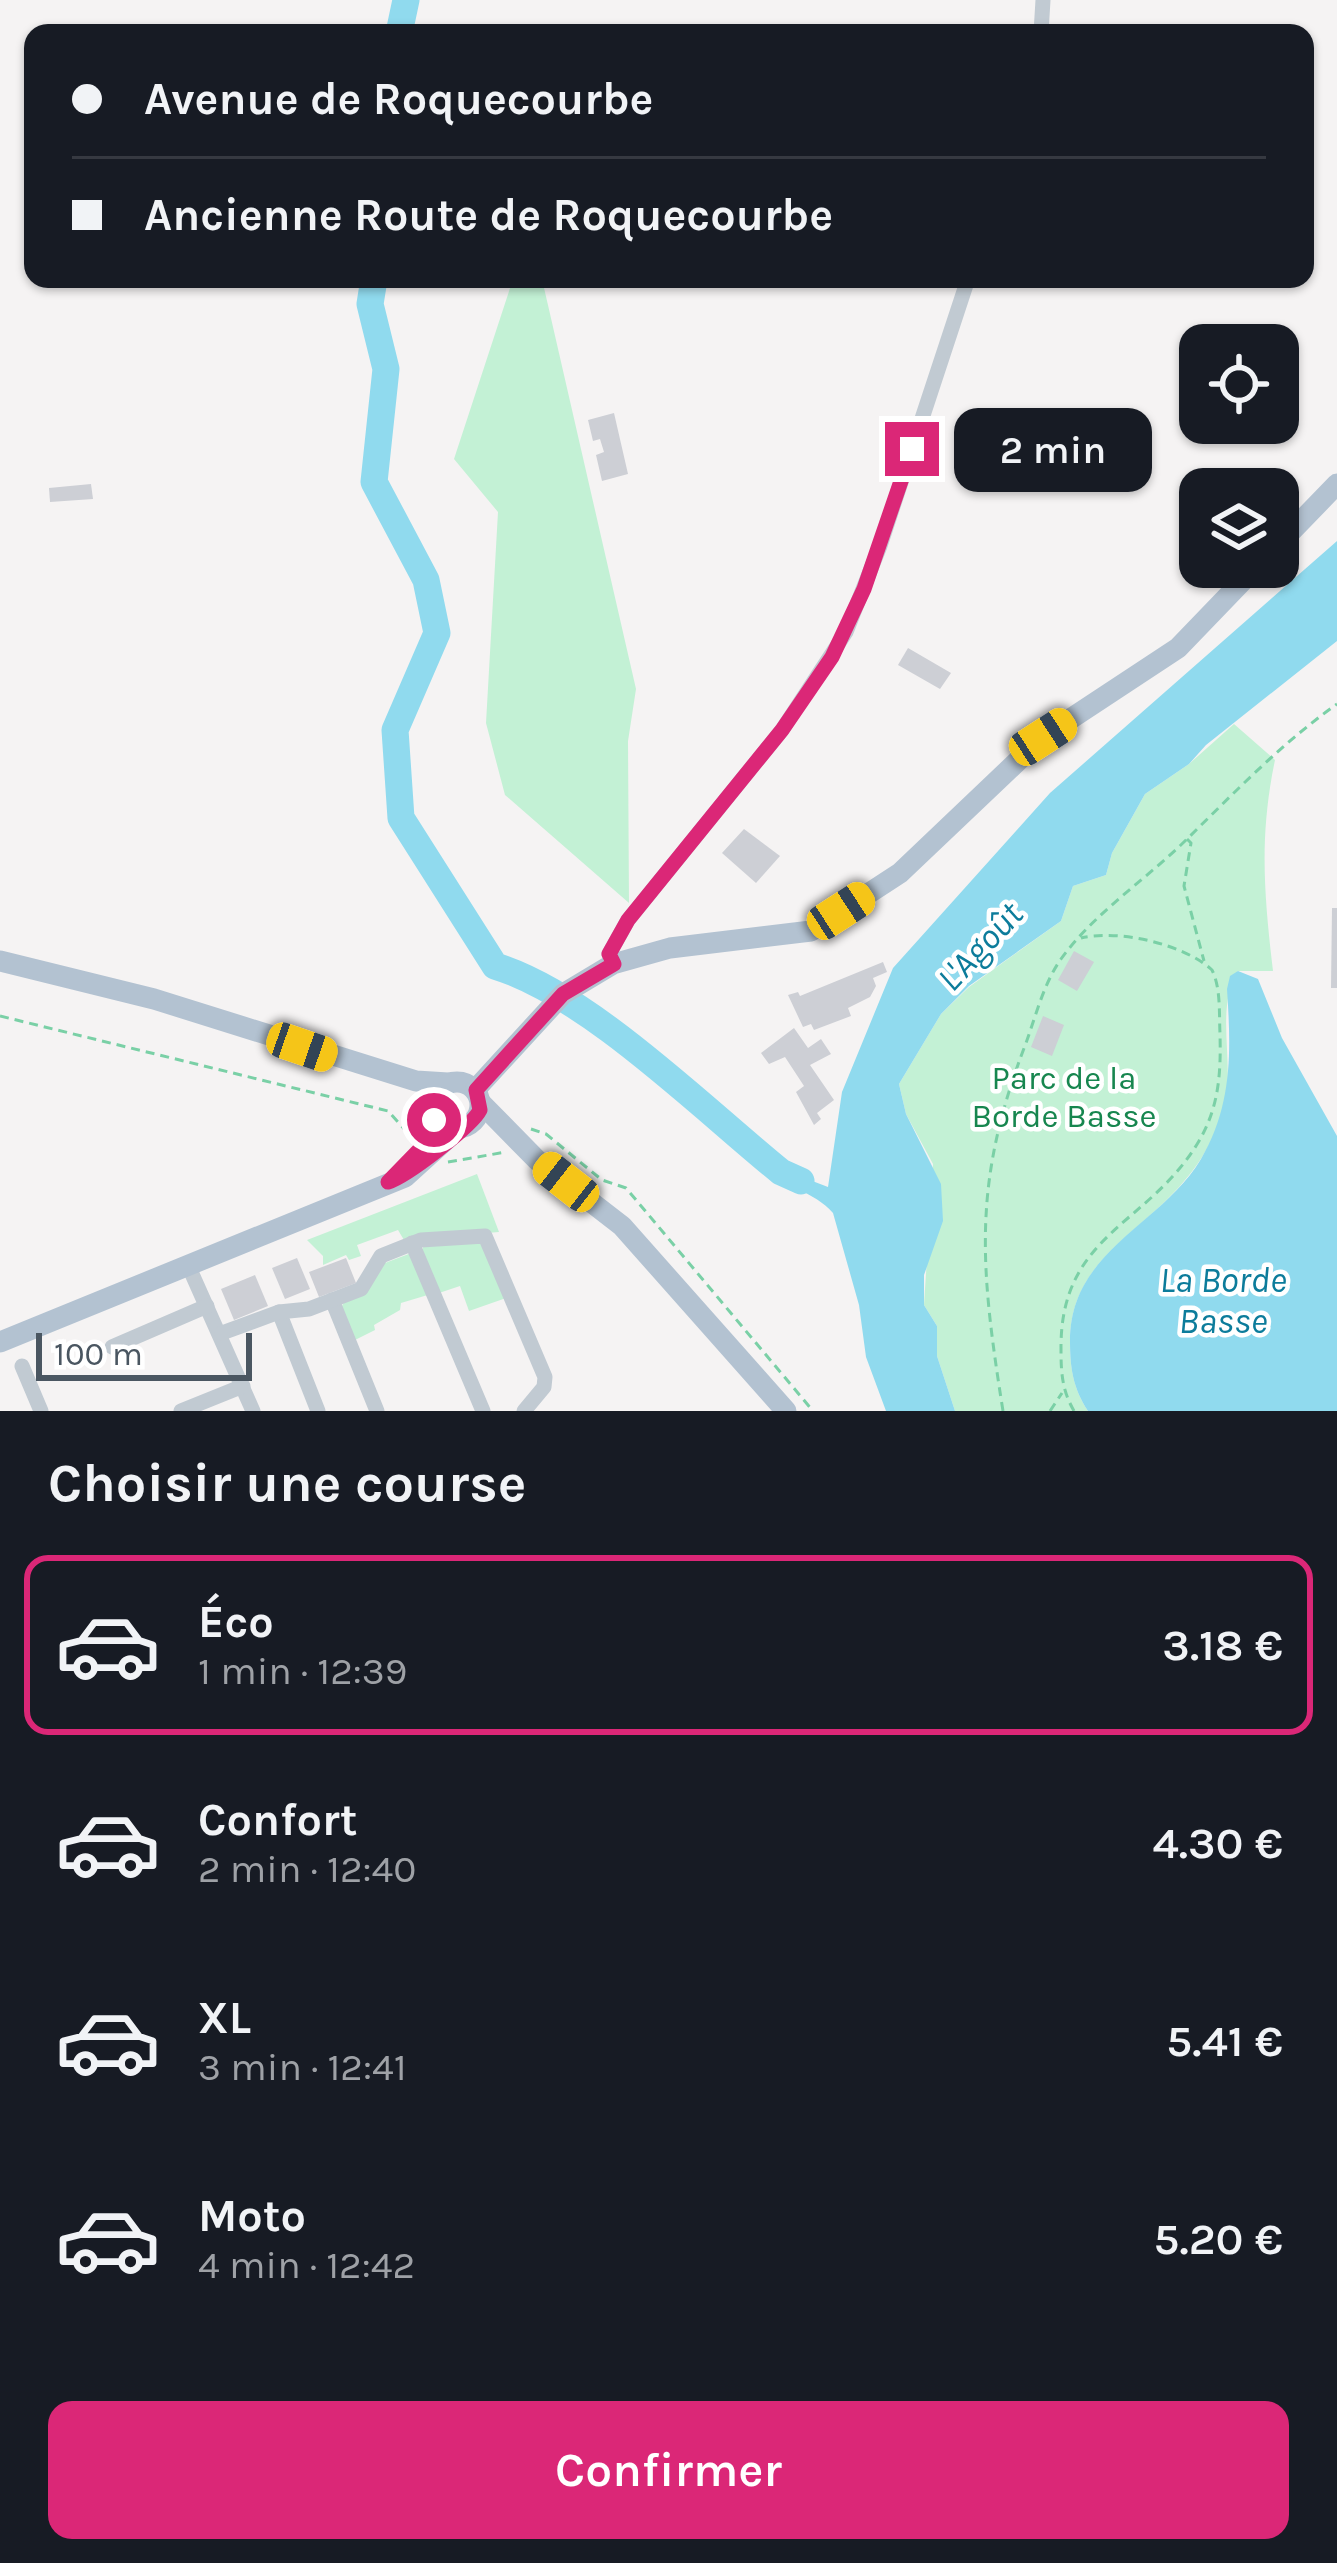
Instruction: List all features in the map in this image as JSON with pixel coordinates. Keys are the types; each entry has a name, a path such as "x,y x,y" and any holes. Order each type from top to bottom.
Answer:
{"main road":[{"path":"1299,523 1337,484"},
{"path":"0,1342 421,1166 477,1117 478,1096 562,996 614,964 670,948 811,931 900,872 1043,737 1178,648 1236,588"},
{"path":"0,961 154,999 425,1083 463,1082 538,1161 622,1226 786,1411"},
{"path":"347,1062 435,1110 445,1124 538,1161"},
{"path":"388,1182 424,1145 438,1090 448,1083"}],"street":[{"path":"614,964 609,954 628,920 782,730 846,632 880,546 965,288"},
{"path":"222,1333 279,1312 309,1310 362,1288 381,1256 412,1244 490,1239 545,1377 544,1387 524,1411"},
{"path":"412,1244 483,1411"},
{"path":"188,1265 253,1411"},
{"path":"332,1300 377,1411"},
{"path":"112,1347 205,1301"},
{"path":"279,1312 318,1411"},
{"path":"22,1366 41,1411"},
{"path":"181,1411 243,1386"}],"path":[{"path":"1003,1411 985,1300 989,1157 1002,1106 1052,975 1079,938 1266,763 1337,704"},
{"path":"1074,1411 1063,1392 1061,1339 1071,1283 1097,1245 1168,1183 1198,1142 1214,1109 1221,1071 1216,978 1204,962 1184,886 1191,843 1187,839"},
{"path":"1079,938 1110,934 1204,962"},
{"path":"0,1016 389,1107 421,1143"},
{"path":"524,1133 542,1131 602,1180 626,1188 813,1411"},
{"path":"442,1161 484,1152 502,1157 508,1151"},
{"path":"1050,1411 1063,1392"}],"green space":[{"path":"510,288 544,288 636,689 628,741 629,903 505,795 486,723 498,512 454,459"},
{"name":"Parc de la Borde Basse","path":"1234,724 1275,760 1265,865 1273,971 1238,971 1231,987 1226,1022 1228,1079 1219,1124 1191,1173 1111,1250 1082,1289 1073,1312 1070,1350 1076,1386 1088,1411 955,1411 937,1356 937,1326 924,1305 933,1164 906,1114 899,1084 941,1014 969,987 1061,921 1073,886 1106,875 1112,853 1145,794 1189,764"},
{"path":"477,1174 499,1232 404,1240 398,1230 357,1245 361,1256 349,1260 346,1255 323,1265 323,1256 307,1240"},
{"path":"479,1240 509,1297 469,1311 460,1286 439,1293 422,1250 425,1243"},
{"path":"414,1252 431,1294 401,1303 400,1310 374,1325 375,1330 353,1341 340,1310 343,1304 377,1266"}],"water":[{"name":"L'Agoût","path":"1337,541 1337,641 1206,745 1189,764 1145,794 1112,853 1106,875 1073,886 1061,921 969,986 941,1014 899,1084 906,1114 941,1184 943,1221 924,1275 924,1305 937,1326 937,1356 955,1411 886,1411 866,1357 859,1305 833,1213 768,1164 828,1187 842,1092 893,968 1050,793 1283,588 1299,588 1299,574"},
{"name":"La Borde Basse","path":"1238,971 1258,979 1282,1038 1337,1136 1337,1411 1088,1411 1072,1369 1074,1310 1101,1261 1164,1203 1201,1159 1224,1097 1227,989 1230,976"}],"building":[{"path":"614,413 628,474 602,481 596,455 604,452 600,439 593,441 588,420"},
{"path":"91,484 93,499 50,502 49,488"},
{"path":"908,648 951,673 940,689 898,665"},
{"path":"744,829 780,856 756,883 722,853"},
{"path":"1332,908 1337,908 1337,988 1331,988"},
{"path":"1074,951 1094,962 1077,991 1058,980"},
{"path":"883,962 887,972 873,978 876,986 870,997 848,1008 851,1016 814,1030 811,1024 803,1027 788,995 798,992 800,996"},
{"path":"1043,1016 1064,1025 1052,1056 1031,1047"},
{"path":"794,1028 808,1048 821,1039 831,1054 810,1065 834,1100 817,1113 821,1119 814,1125 796,1092 804,1086 785,1057 769,1064 761,1053"},
{"path":"297,1258 310,1289 285,1299 272,1268"},
{"path":"346,1258 356,1283 319,1297 309,1272"},
{"path":"255,1275 268,1306 234,1320 221,1289"}],"waterway":[{"path":"401,24 406,0"},
{"path":"373,288 370,304 386,369 374,482 426,580 437,633 395,730 401,818 495,966 568,1001 606,1027 781,1172 801,1181"}],"route":[{"path":"434,1120 424,1145 388,1182 413,1172 459,1128 472,1123 481,1103 476,1090 499,1062 563,994 614,964 609,954 628,920 799,707 856,610 912,449"}]}
